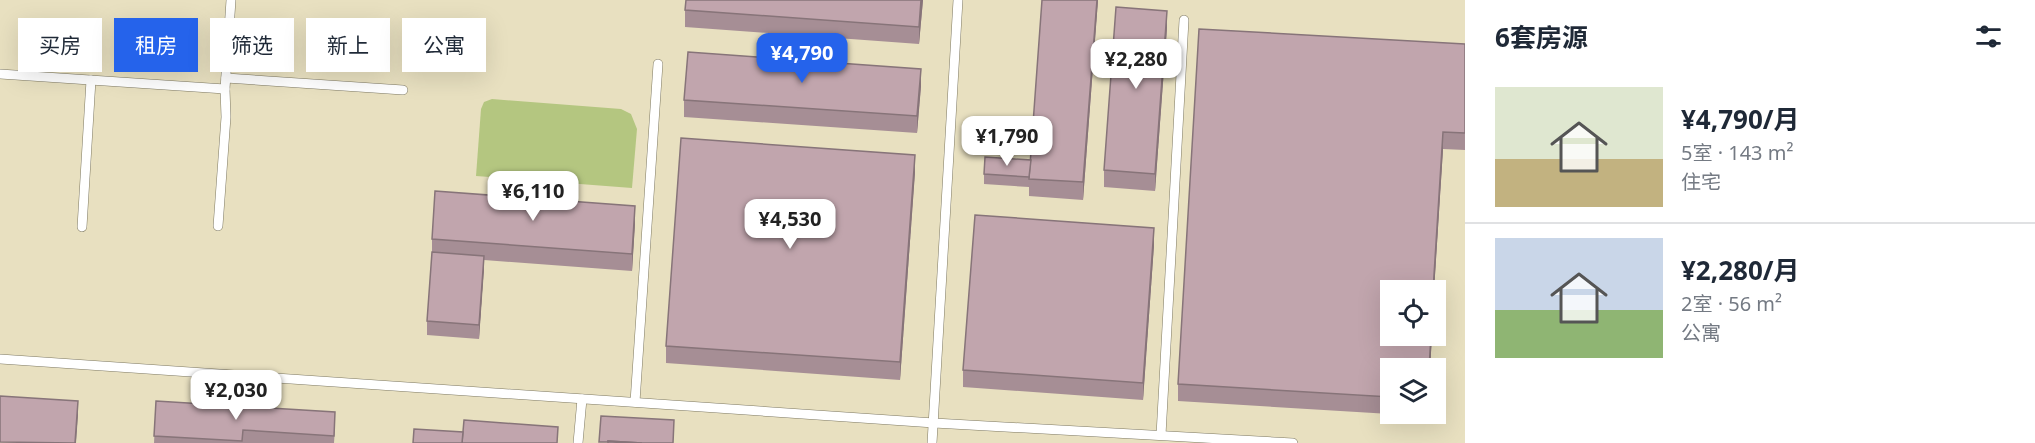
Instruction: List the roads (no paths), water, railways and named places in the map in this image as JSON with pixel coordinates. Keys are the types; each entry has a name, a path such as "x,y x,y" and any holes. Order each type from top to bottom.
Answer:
{"lane":[{"path":"218,226 231,0"},
{"path":"932,443 958,0"},
{"path":"1161,435 1184,20"},
{"path":"635,402 658,64"},
{"path":"0,74 225,89"},
{"path":"226,78 403,90"},
{"path":"82,227 92,80"},
{"path":"0,359 934,423 1293,443"},
{"path":"578,443 582,399"}]}
